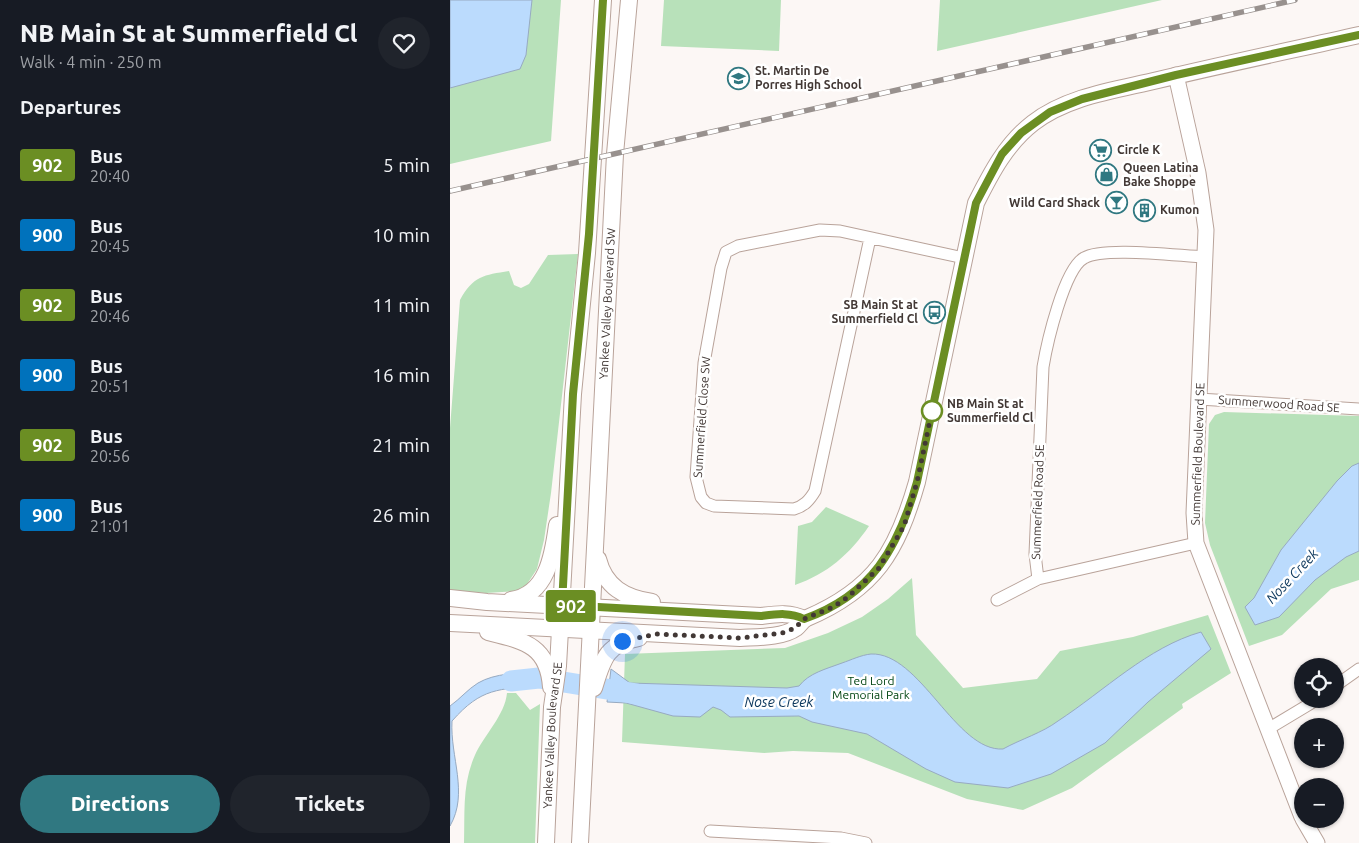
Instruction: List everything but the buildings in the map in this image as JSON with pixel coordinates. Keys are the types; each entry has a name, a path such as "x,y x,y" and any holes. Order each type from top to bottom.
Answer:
{"main road":[{"name":"Yankee Valley Boulevard SW","path":"562,605 573,394 590,224 603,0"},
{"name":"Yankee Valley Boulevard SW","path":"592,630 616,145 629,0"},
{"path":"454,624 740,638 762,636 795,628 804,619 833,607 863,586 879,568 904,526 917,482 976,203 1002,154 1021,133 1050,112 1067,104 1176,75 1359,35"},
{"path":"487,602 514,599 525,595 538,586 547,570 557,524 573,394"},
{"path":"596,550 604,576 613,587 623,594 644,601 721,614"},
{"path":"450,598 487,602 761,616 795,614 804,619"},
{"name":"Yankee Valley Boulevard SE","path":"546,843 552,707 558,666 562,605"},
{"path":"454,624 512,639 540,652 547,666 552,707"},
{"path":"580,843 592,630"},
{"path":"587,709 600,670 610,650 622,641 657,634"}],"street":[{"name":"Summerfield Boulevard SE","path":"1176,75 1204,203 1205,257 1194,513 1196,543 1294,795"},
{"name":"Summerfield Close SW","path":"870,238 815,491 802,506 794,509 714,506 706,503 701,497 696,477 701,394 704,363 721,268 726,252 738,246 820,230 840,231 964,258"},
{"name":"Summerfield Road SE","path":"1038,579 1034,554 1043,367 1046,346 1070,272 1084,257 1103,252 1205,257"},
{"name":"Summerwood Road SE","path":"1199,399 1359,409"},
{"name":"Summerfield Road SE","path":"997,600 1038,579 1196,543"},
{"path":"1344,680 1359,669"},
{"path":"1268,729 1303,708"},
{"name":"Summerfield Boulevard SE","path":"1309,828 1317,843"},
{"path":"710,830 866,843"}],"green space":[{"path":"450,0 561,0 551,141 450,164"},
{"path":"664,0 781,0 779,51 661,46"},
{"path":"940,0 1162,0 937,51"},
{"path":"578,254 551,493 544,540 537,569 525,587 516,591 486,593 450,591 450,428 460,300 470,286 480,278 509,271 514,285 521,288 529,284 548,255"},
{"path":"1224,412 1359,416 1359,580 1331,589 1282,635 1249,646 1210,545 1205,523 1209,424 1215,415"},
{"path":"826,507 869,526 837,562 817,575 795,585 798,526 812,522"},
{"name":"Ted Lord Memorial Park","path":"912,578 916,635 963,688 1037,679 1060,651 1133,637 1208,615 1231,673 1182,704 1183,708 1072,788 1023,810 967,799 848,753 793,751 764,753 622,742 625,654 785,648 828,633 862,617 888,599"},
{"path":"507,693 516,693 530,710 540,704 535,843 464,843 466,787 471,766 479,747 502,709"}],"water":[{"path":"450,0 532,0 526,55 520,69 450,88"},
{"path":"1359,463 1359,551 1346,557 1315,580 1279,617 1255,625 1245,607 1254,598 1281,550 1337,481 1352,466"},
{"path":"1201,632 1211,649 1148,702 1105,743 1051,774 1008,788 955,782 926,769 867,734 812,722 799,716 730,717 713,707 700,717 673,716 626,703 607,702 611,669 630,683 787,688 799,686 808,678 824,669 871,654 889,658 906,668 969,735 986,746 1003,749 1052,725 1127,671 1163,648"},
{"path":"538,672 540,685 502,690 482,696 472,702 452,721 458,801 450,826 450,706 474,685 492,677"}],"waterway":[{"name":"Nose Creek","path":"511,681 539,678 637,694"}],"railway":[{"path":"450,191 1295,0"}],"bus line":[{"name":"902","path":"603,0 589,234 573,394 562,605 761,616 795,614 804,619 833,607 863,586 879,568 904,526 917,482 976,203 1002,154 1014,140 1050,112 1082,99 1176,75 1359,35"}],"place":[{"name":"St. Martin De Porres High School","path":"739,78"},
{"name":"Circle K","path":"1101,150"},
{"name":"Queen Latina Bake Shoppe","path":"1107,175"},
{"name":"Wild Card Shack","path":"1116,203"},
{"name":"Kumon","path":"1144,210"},
{"name":"SB Main St at Summerfield Cl","path":"934,312"},
{"name":"NB Main St at Summerfield Cl","path":"932,411"}],"route":[{"path":"622,641 657,634 740,638 782,633 795,628 804,619 833,607 863,586 879,568 904,526 917,482 932,411"}]}
